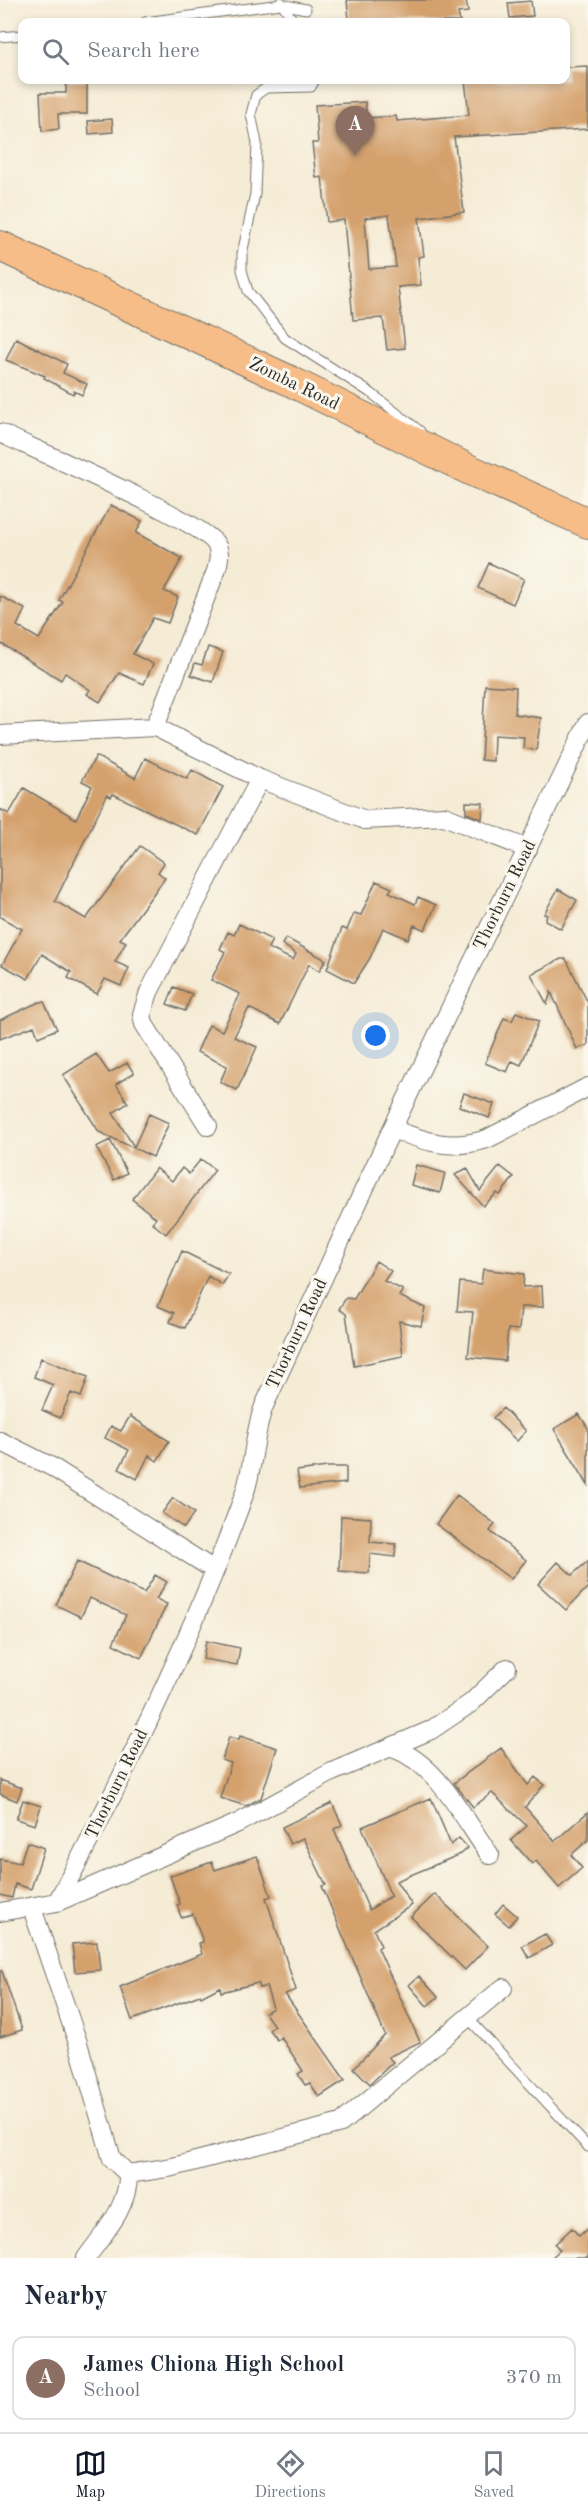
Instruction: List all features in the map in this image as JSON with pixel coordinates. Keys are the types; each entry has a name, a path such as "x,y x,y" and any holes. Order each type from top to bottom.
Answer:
{"highway":[{"name":"Zomba Road","path":"0,246 286,379 470,470 588,523"}],"street":[{"path":"0,433 174,516 203,531 216,544 220,557 216,571 155,727"},
{"name":"Thorburn Road","path":"57,1902 177,1658 214,1570 245,1492 254,1436 264,1406 392,1129 588,723"},
{"path":"0,735 155,727 260,779 364,820 444,816 528,849"},
{"path":"208,1126 144,1024 142,1014 149,992 260,779"},
{"path":"392,1129 433,1144 453,1146 470,1144 487,1138 588,1087"},
{"path":"0,1441 52,1467 214,1570"},
{"path":"0,1912 57,1902 238,1823 332,1772 431,1730 455,1714 507,1668"},
{"path":"393,1748 415,1759 429,1771 490,1855"},
{"path":"33,1908 78,2043 112,2159 128,2174 129,2188 123,2204 86,2258"},
{"path":"128,2174 165,2169 341,2123 503,1988"}],"lane":[{"path":"281,2 291,18"},
{"path":"172,18 281,2 306,9"},
{"path":"0,37 18,35"},
{"path":"313,84 311,87 266,88 256,95 251,114 257,143 255,194 242,254 242,270 248,291 285,338 371,393 470,470"},
{"path":"468,2018 588,2147"}],"building":[{"path":"347,0 466,0 468,12 458,13 459,18 349,18"},
{"path":"531,1 533,16 510,18 508,3"},
{"path":"588,66 588,129 454,137 464,212 419,218 424,256 418,257 421,285 398,287 405,348 387,350 383,318 353,320 344,220 327,222 322,177 316,178 312,143 318,143 315,105 365,102 367,118 396,116 397,121 469,115 465,84 570,84 570,67","holes":["389,215 396,267 369,269 365,218"]},
{"path":"66,84 87,84 87,114 58,114 59,129 42,131 40,93 66,93"},
{"path":"112,119 113,132 89,134 88,121"},
{"path":"16,338 67,364 63,373 87,384 82,395 74,391 73,394 44,378 45,376 6,360"},
{"path":"111,505 142,521 136,533 182,558 164,591 178,597 168,623 153,618 133,654 153,664 144,684 119,673 100,702 87,694 90,690 65,673 61,680 0,643 0,596 25,609 17,626 39,639 63,602 59,600"},
{"path":"489,563 524,579 513,604 478,588"},
{"path":"208,647 223,652 213,682 191,675 195,663 202,665"},
{"path":"485,685 516,687 515,714 541,718 536,750 523,748 524,737 494,735 493,761 481,760"},
{"path":"96,756 135,778 145,758 187,779 192,770 223,787 198,835 113,794 111,797 107,795 55,901 86,919 140,846 164,863 158,872 165,878 120,939 126,942 115,962 129,968 121,986 105,979 97,994 68,978 71,972 42,954 28,979 2,965 22,929 0,917 0,809 9,814 24,788 76,819 92,786 82,781"},
{"path":"466,802 483,803 482,819 466,813"},
{"path":"376,881 392,888 389,892 415,904 418,897 436,905 425,930 414,925 408,939 383,928 370,958 354,983 327,969 342,928 347,930 354,913 361,915"},
{"path":"558,889 577,900 561,929 545,920 547,915 544,914"},
{"path":"239,924 272,940 268,948 293,960 296,954 282,944 286,938 326,960 319,971 309,964 280,1024 249,1008 234,1037 257,1047 237,1090 220,1082 227,1066 197,1052 209,1025 222,1031 240,994 211,980 225,952 220,949 228,932 234,935"},
{"path":"561,959 566,959 588,1003 588,1045 577,1049 551,992 547,1004 531,974"},
{"path":"174,987 192,994 185,1011 167,1004"},
{"path":"39,1002 44,1002 57,1029 38,1037 34,1026 0,1039 0,1020"},
{"path":"516,1012 539,1021 521,1065 512,1061 507,1072 485,1063 504,1018 512,1021"},
{"path":"96,1054 109,1073 127,1063 134,1073 116,1084 128,1103 113,1113 134,1147 149,1114 169,1123 153,1157 99,1132 63,1075"},
{"path":"464,1093 494,1104 489,1118 459,1106"},
{"path":"110,1140 127,1173 114,1180 96,1147"},
{"path":"201,1159 215,1170 166,1234 152,1223 156,1218 132,1199 156,1168 172,1181 182,1168 189,1174"},
{"path":"416,1165 445,1173 440,1193 411,1185"},
{"path":"500,1166 514,1177 500,1195 497,1193 483,1206 455,1175 467,1168 480,1191"},
{"path":"182,1251 229,1274 222,1285 208,1276 185,1328 170,1322 174,1313 158,1306"},
{"path":"376,1261 391,1271 384,1281 403,1290 399,1296 425,1308 421,1326 399,1321 403,1356 354,1366 346,1314 339,1309 346,1298 354,1299"},
{"path":"483,1269 524,1274 523,1287 542,1286 543,1307 521,1307 519,1330 508,1329 505,1361 468,1357 473,1312 457,1311 460,1282 481,1284"},
{"path":"41,1358 88,1377 81,1397 71,1393 60,1418 42,1410 53,1385 34,1377"},
{"path":"503,1408 526,1431 517,1441 493,1418"},
{"path":"579,1414 588,1428 588,1485 554,1429"},
{"path":"130,1416 169,1441 157,1461 149,1455 137,1479 119,1469 129,1450 105,1438 111,1426 121,1431"},
{"path":"346,1467 346,1483 300,1488 297,1471"},
{"path":"457,1495 495,1524 490,1531 526,1560 511,1579 436,1524"},
{"path":"173,1498 194,1513 184,1528 162,1513"},
{"path":"341,1516 371,1518 370,1542 396,1544 395,1557 370,1554 369,1573 339,1571"},
{"path":"77,1561 144,1593 155,1575 167,1582 156,1599 167,1604 141,1658 113,1644 126,1615 90,1598 81,1617 56,1605"},
{"path":"588,1561 588,1587 566,1610 538,1584 558,1562 572,1575"},
{"path":"206,1641 240,1648 237,1665 203,1659"},
{"path":"240,1736 277,1748 261,1798 246,1806 220,1798 231,1763 222,1760 229,1737 239,1740"},
{"path":"501,1748 528,1785 535,1777 544,1785 525,1807 555,1841 588,1812 588,1840 571,1855 582,1868 559,1888 536,1861 532,1864 511,1840 527,1826 492,1793 473,1807 454,1783"},
{"path":"0,1780 22,1788 17,1801 0,1794"},
{"path":"431,1798 451,1845 459,1838 468,1848 461,1854 396,1881 412,1905 374,1930 381,1946 378,1948 420,2042 388,2057 393,2062 370,2084 354,2068 385,2035 322,1886 326,1885 303,1838 290,1844 282,1827 332,1803 342,1825 334,1829 369,1910 391,1896 362,1827"},
{"path":"23,1800 41,1806 35,1825 16,1819"},
{"path":"27,1842 44,1848 31,1889 15,1884 12,1898 0,1895 0,1859 20,1863"},
{"path":"257,1856 271,1896 266,1898 296,1990 285,1994 345,2080 319,2097 310,2083 305,2085 298,2074 303,2071 281,2037 277,2040 269,2030 274,2026 265,2013 273,2008 266,1986 260,1988 258,1983 221,1992 220,1987 201,1997 200,1995 132,2020 120,1987 202,1954 199,1943 203,1942 193,1914 181,1917 177,1905 180,1904 170,1876 212,1862 215,1870"},
{"path":"435,1894 488,1946 465,1970 411,1917"},
{"path":"503,1904 517,1916 509,1926 495,1914"},
{"path":"545,1934 552,1945 529,1958 522,1946"},
{"path":"97,1942 100,1970 75,1972 72,1944"},
{"path":"0,1971 2,1971 22,2030 0,2037"},
{"path":"419,1976 438,1997 427,2006 409,1985"},
{"path":"572,2228 579,2236 588,2228 588,2258 551,2258 560,2250 555,2244"}],"place":[{"name":"James Chiona High School","path":"355,156"}]}
